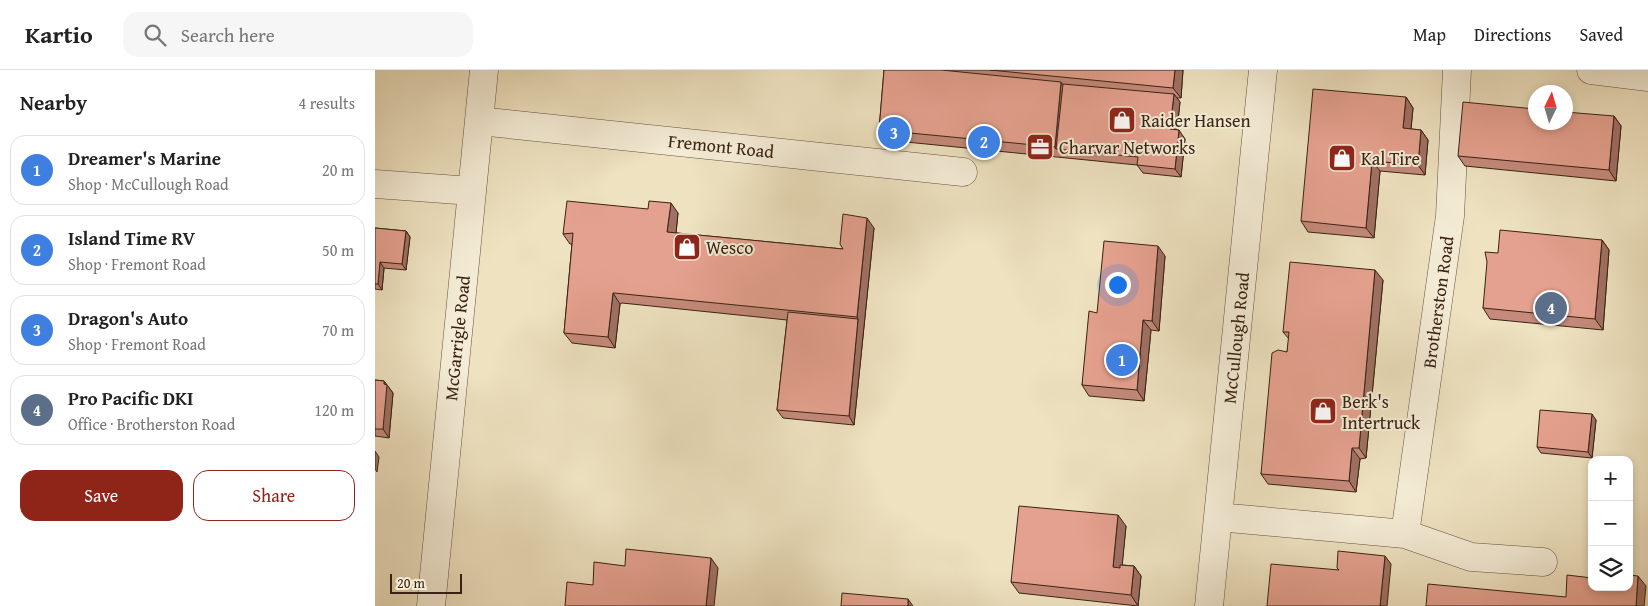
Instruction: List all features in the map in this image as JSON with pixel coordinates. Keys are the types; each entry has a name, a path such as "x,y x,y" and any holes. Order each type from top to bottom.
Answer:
{"street":[{"name":"McGarrigle Road","path":"431,606 484,70"},
{"name":"McCullough Road","path":"1209,606 1263,70"},
{"name":"Brotherston Road","path":"1405,534 1450,216 1457,70"},
{"path":"1591,70 1648,77"},
{"name":"Fremont Road","path":"479,121 963,172"},
{"path":"375,184 472,191"},
{"path":"1218,517 1405,534 1471,557 1543,562"}],"building":[{"path":"884,70 941,70 1061,82 1055,147 879,130"},
{"path":"990,70 1175,70 1173,88"},
{"name":"Raider Hansen","path":"1063,84 1174,94 1170,129 1179,130 1175,169 1137,165 1138,157 1056,149"},
{"path":"1313,89 1406,97 1403,128 1421,130 1418,165 1372,161 1366,228 1301,221"},
{"path":"1463,102 1528,108 1528,130 1573,130 1573,113 1614,116 1609,170 1458,156"},
{"path":"567,201 648,209 649,201 671,203 667,232 843,249 840,244 843,214 867,218 857,317 613,293 608,337 564,333 573,233 563,234"},
{"path":"375,228 406,231 402,264 380,262 378,284 375,284"},
{"path":"1500,230 1602,240 1595,319 1483,308 1487,262 1485,252 1498,253"},
{"path":"1104,241 1158,246 1152,321 1143,320 1137,390 1082,385 1089,311 1097,313"},
{"name":"Berk's Intertruck","path":"1290,262 1375,270 1359,448 1352,448 1349,481 1261,474 1272,353 1278,350 1287,352 1289,332 1283,332"},
{"path":"788,312 858,319 849,416 777,410"},
{"path":"375,380 384,381 384,384 387,385 383,429 375,429"},
{"path":"1540,410 1592,414 1588,452 1537,447"},
{"path":"1019,506 1118,515 1113,567 1120,568 1120,565 1134,566 1131,595 1011,582"},
{"path":"626,549 711,558 706,606 565,606 567,582 593,585 594,562 625,566"},
{"path":"1338,551 1385,556 1380,606 1267,606 1271,564 1339,570 1337,568"},
{"path":"1567,575 1588,578 1588,591 1633,591 1633,575 1638,576 1636,606 1426,606 1428,584 1566,597"},
{"path":"842,593 908,599 908,606 841,606"}],"place":[{"name":"Raider Hansen","path":"1122,120"},
{"name":"Dragon's Auto","path":"894,133"},
{"name":"Island Time RV","path":"984,142"},
{"name":"Charvar Networks","path":"1040,147"},
{"name":"Kal Tire","path":"1342,158"},
{"name":"Wesco","path":"687,247"},
{"name":"Pro Pacific DKI","path":"1551,308"},
{"name":"Dreamer's Marine","path":"1122,360"},
{"name":"Berk's Intertruck","path":"1323,411"}]}
